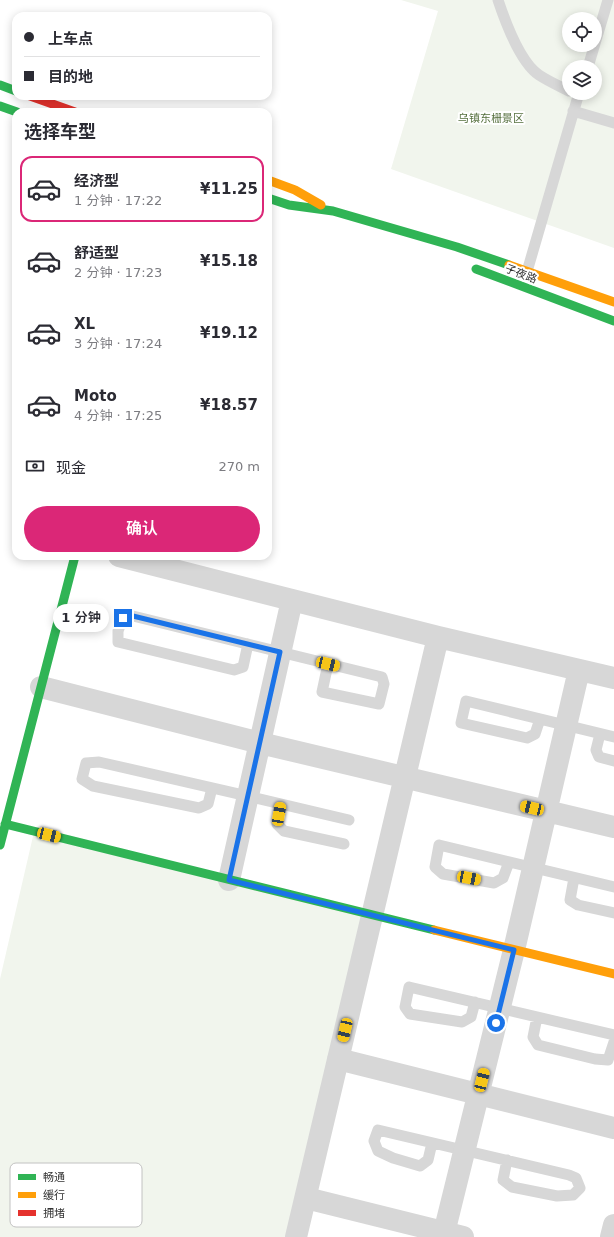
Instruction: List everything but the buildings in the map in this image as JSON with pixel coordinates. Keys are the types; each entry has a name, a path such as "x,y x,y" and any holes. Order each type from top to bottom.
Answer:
{"street":[{"path":"0,85 12,90"},
{"path":"41,100 64,108"},
{"path":"0,106 12,110"},
{"name":"子夜路","path":"272,181 295,190 333,211"},
{"name":"子夜路","path":"272,199 289,205 333,211 425,239 457,247 614,302"},
{"name":"子夜路","path":"425,239 444,253"},
{"name":"子夜路","path":"470,266 614,322"},
{"path":"0,845 75,560"},
{"path":"135,560 438,637 614,678"},
{"path":"229,880 292,600"},
{"path":"296,1237 438,637"},
{"path":"306,1198 450,1235 465,1150 514,950 579,670"},
{"path":"41,687 260,743 614,827"},
{"path":"5,824 614,974"},
{"path":"338,1059 614,1128"},
{"path":"611,1237 614,1225"}],"lane":[{"path":"498,0 508,27 523,56 538,74 562,86"},
{"path":"590,60 608,0"},
{"path":"522,287 573,111 574,100"},
{"path":"573,111 614,124"},
{"path":"248,644 243,667 234,670 118,642 118,632 123,618 133,616 248,644 328,664 382,677 384,684 379,704 322,692 328,664"},
{"path":"540,719 535,734 527,738 461,723 466,701 567,725 614,737"},
{"path":"600,734 596,750 599,757 614,761"},
{"path":"212,788 208,804 199,808 93,786 82,779 86,763 99,762 248,796 349,820"},
{"path":"280,804 277,824 284,831 344,844"},
{"path":"509,862 503,878 494,883 443,874 435,867 439,845 614,887"},
{"path":"574,878 570,900 578,905 614,913"},
{"path":"475,1002 471,1017 462,1022 410,1014 404,1007 409,987 475,1002 614,1035"},
{"path":"537,1017 533,1037 538,1045 595,1059 608,1060 614,1042"},
{"path":"432,1143 428,1160 420,1166 393,1158 378,1151 374,1141 378,1130 465,1150 507,1160 569,1175 576,1178 580,1188 573,1195 557,1196 512,1187 503,1180 507,1160"}],"green space":[{"name":"乌镇东栅景区","path":"401,0 614,0 614,248 391,169 438,11"},
{"path":"34,832 371,915 296,1237 0,1237 0,979"}],"traffic: fast":[{"path":"0,85 12,90"},
{"path":"0,106 12,110"},
{"path":"272,199 289,205 333,211 457,247 509,265"},
{"path":"476,269 614,321"},
{"path":"0,845 74,560"},
{"path":"5,824 434,930"}],"traffic: slow":[{"path":"272,181 295,190 321,205"},
{"path":"509,265 614,302"},
{"path":"434,930 614,974"}],"traffic: jam":[{"path":"41,100 64,108"}],"route":[{"path":"123,618 133,616 280,652 229,880 514,950 496,1023"}]}
